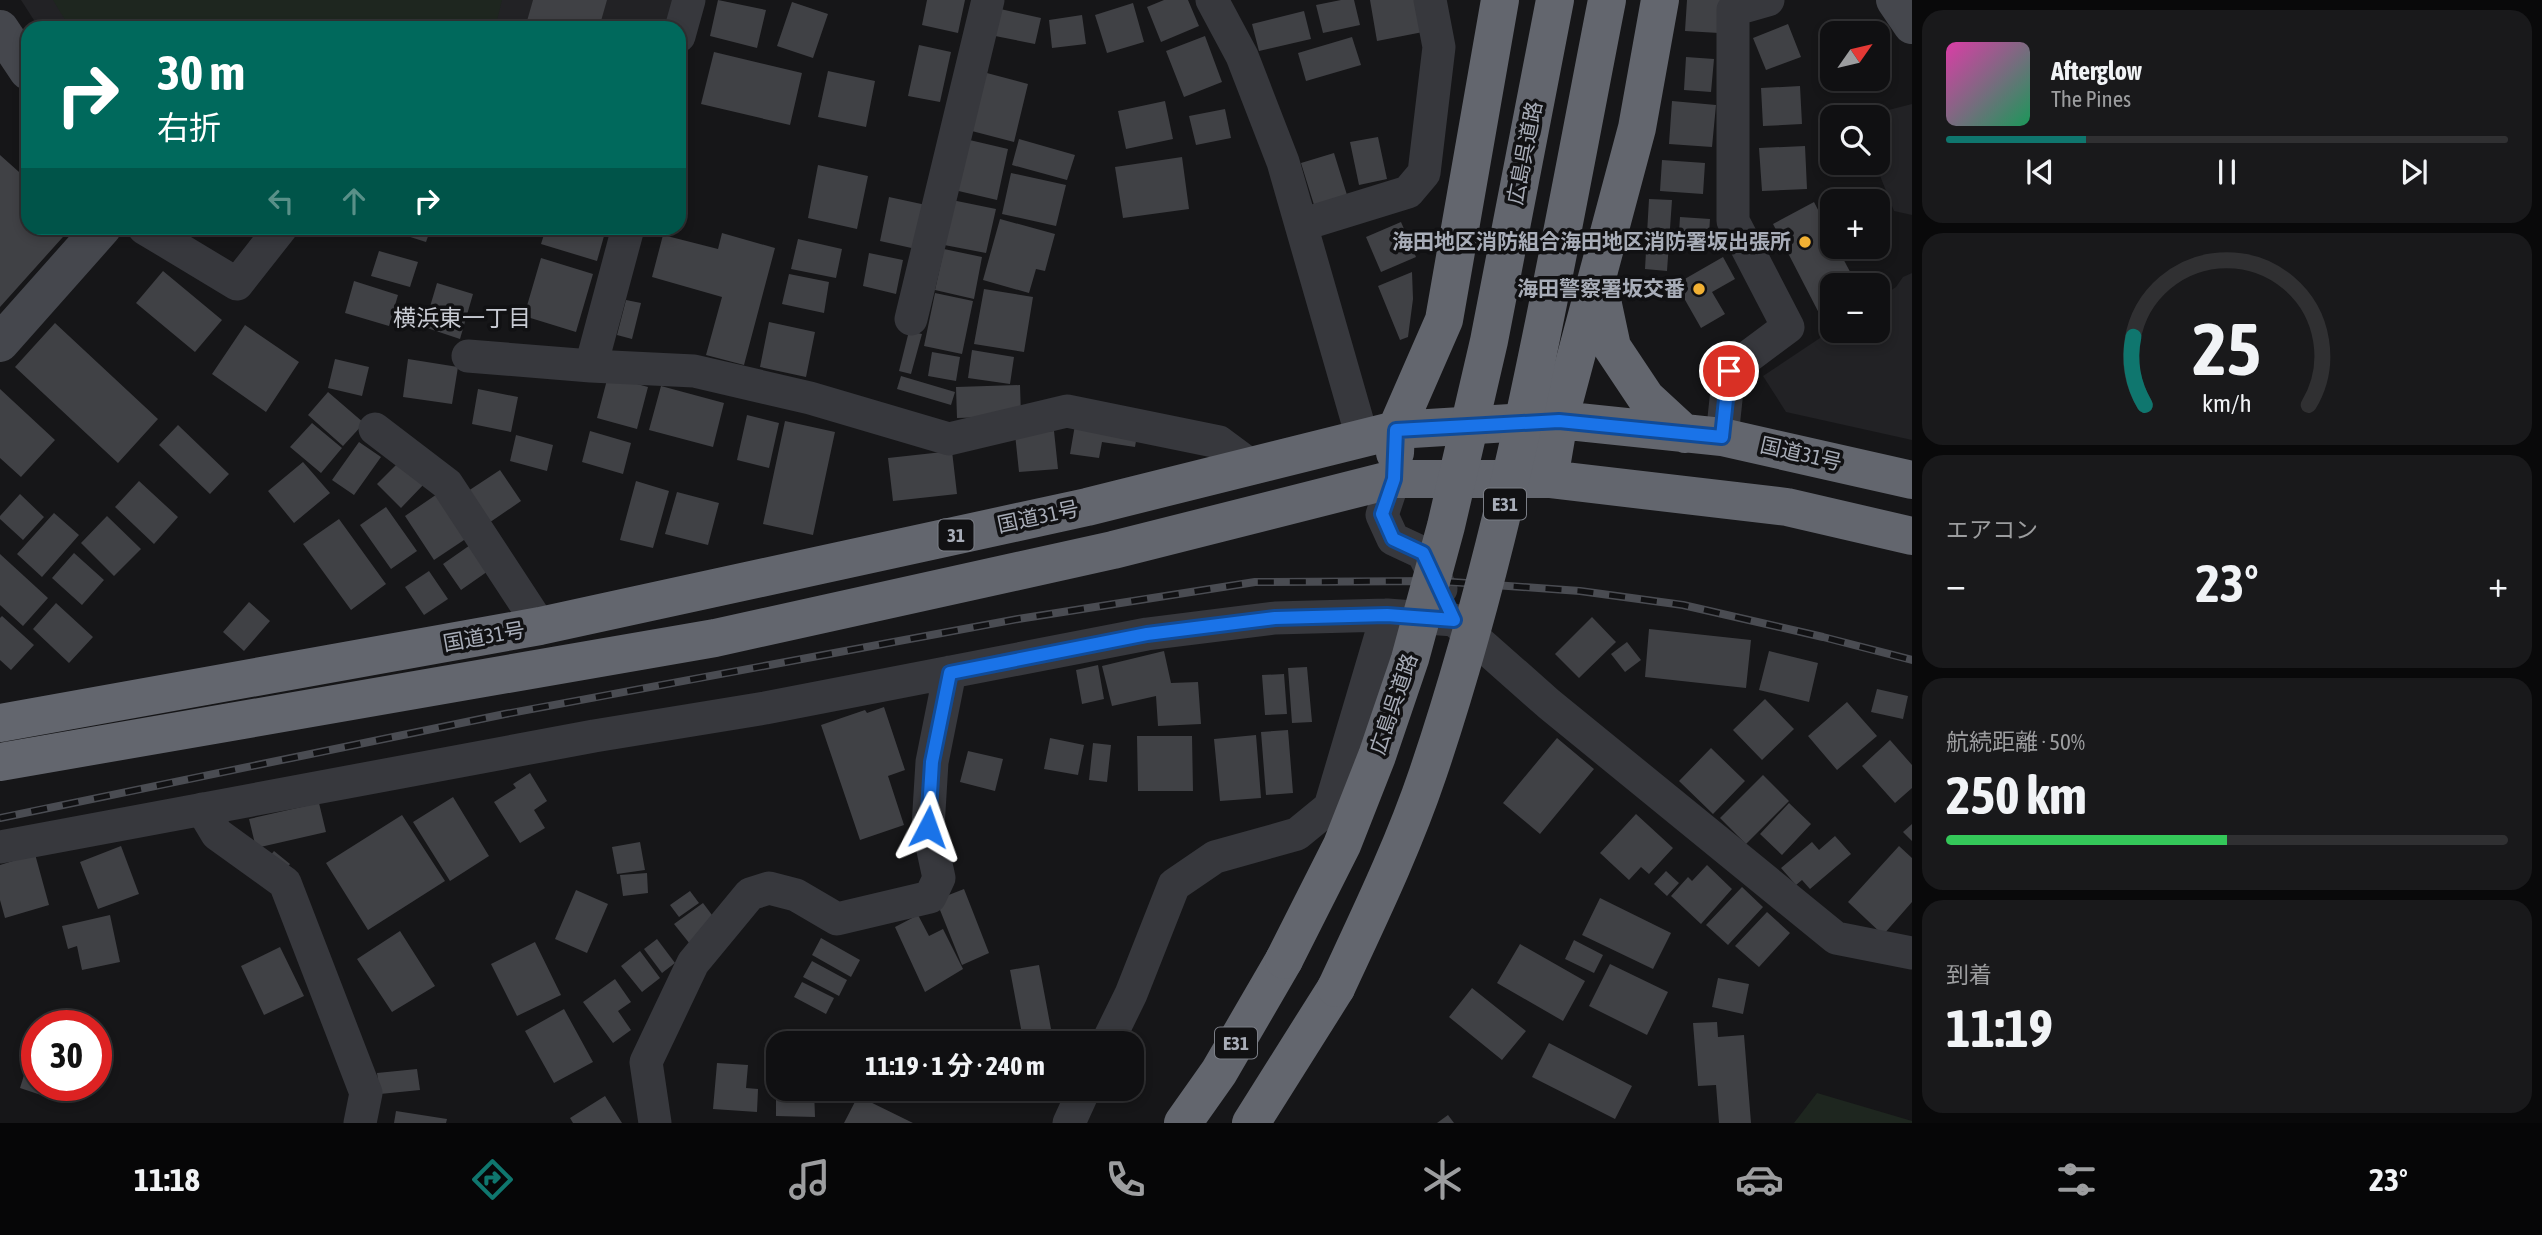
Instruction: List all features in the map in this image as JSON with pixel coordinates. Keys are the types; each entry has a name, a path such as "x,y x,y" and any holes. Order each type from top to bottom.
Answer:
{"highway":[{"path":"1394,479 1379,433 1444,320 1500,0"},
{"name":"広島呉道路","path":"1183,1123 1219,1072 1284,960 1342,845 1377,756 1410,659 1446,526 1489,341 1555,0"},
{"name":"E31","path":"1251,1123 1336,988 1392,868 1427,776 1460,676 1489,568 1538,352 1607,0"},
{"path":"1549,479 1559,421 1637,128 1660,0"},
{"path":"1597,277 1612,348 1646,398 1685,434"},
{"name":"国道31号","path":"0,723 540,626 1087,507 1379,433 1559,421 1722,437 1912,480"},
{"name":"国道31号","path":"0,762 715,638 1113,550 1394,479 1549,479 1787,507 1912,536"}],"street":[{"path":"683,21 689,0"},
{"path":"911,319 988,0"},
{"path":"1212,0 1241,56 1283,162 1301,225 1379,433"},
{"path":"1238,0 1241,56"},
{"path":"1301,225 1408,192 1424,173 1439,47 1430,0"},
{"path":"1722,437 1729,371 1788,327 1733,221 1733,10 1768,0"},
{"path":"1895,0 1912,25"},
{"path":"0,29 21,61"},
{"path":"0,343 96,235"},
{"path":"156,235 237,284 276,235"},
{"path":"591,366 626,235"},
{"path":"468,355 591,366 694,371 810,398 949,439 1067,411 1219,442 1250,465"},
{"path":"375,429 447,484 540,626"},
{"path":"1394,479 1382,514 1393,539 1423,553 1454,620 1549,704 1836,938 1912,953"},
{"path":"0,847 594,736 765,708 1147,634 1275,618 1387,615 1454,620"},
{"path":"1113,1031 1174,885 1215,857 1297,834 1330,807 1387,615"},
{"path":"654,1123 646,1062 693,964 750,894 769,888 796,895 837,919 930,897 939,878 928,827 932,762 950,673"},
{"path":"202,809 217,834 285,883 366,1093 360,1123"},
{"path":"1069,1123 1079,1101"}],"shaded area":[{"path":"21,0 675,0 670,21 34,21"},
{"path":"53,0 502,0 497,21 66,21"},
{"path":"1912,104 1912,215 1894,211 1890,201 1890,189 1885,189 1880,175 1890,175 1890,110"},
{"path":"1912,273 1912,440 1786,412 1763,376 1820,338 1820,343 1890,343 1890,291 1903,277"},
{"path":"1817,1093 1912,1121 1912,1123 1794,1123"}],"building":[{"path":"533,0 607,0 601,21 527,21"},
{"path":"718,0 766,10 757,48 710,36"},
{"path":"927,0 965,0 958,33 922,25"},
{"path":"1164,0 1188,0 1199,26 1161,42 1147,7"},
{"path":"1354,0 1360,25 1323,33 1316,5"},
{"path":"1370,0 1417,0 1423,32 1377,41"},
{"path":"1687,0 1721,0 1719,33 1685,31"},
{"path":"792,2 828,14 813,58 777,46"},
{"path":"1133,3 1144,42 1107,53 1095,15"},
{"path":"996,8 1041,18 1035,44 990,35"},
{"path":"1304,11 1311,39 1259,51 1252,24"},
{"path":"1082,15 1086,44 1052,48 1049,20"},
{"path":"1788,24 1801,57 1766,70 1753,38"},
{"path":"1205,36 1222,82 1184,97 1166,51"},
{"path":"1352,37 1361,65 1306,81 1298,53"},
{"path":"919,45 951,52 940,102 908,96"},
{"path":"714,52 802,73 790,125 701,104"},
{"path":"1686,57 1714,59 1711,92 1684,90"},
{"path":"828,71 875,81 866,127 818,117"},
{"path":"983,72 1028,84 1014,142 968,130"},
{"path":"1800,86 1802,124 1763,126 1761,88"},
{"path":"1165,101 1173,139 1126,149 1118,111"},
{"path":"1672,101 1716,105 1712,147 1669,144"},
{"path":"1225,109 1231,138 1196,145 1189,116"},
{"path":"1378,137 1387,179 1359,185 1350,142"},
{"path":"961,138 1008,149 997,200 950,189"},
{"path":"1019,139 1075,155 1067,180 1012,165"},
{"path":"1805,146 1807,189 1762,191 1759,148"},
{"path":"1334,153 1347,195 1314,205 1301,163"},
{"path":"0,155 21,174 21,235 65,235 0,307"},
{"path":"1182,157 1189,209 1123,218 1115,167"},
{"path":"1662,160 1705,163 1703,194 1660,191"},
{"path":"818,165 868,176 857,229 808,218"},
{"path":"1011,173 1066,185 1056,226 1002,214"},
{"path":"889,197 926,205 916,249 880,241"},
{"path":"947,199 996,209 986,253 939,244"},
{"path":"1649,199 1672,200 1667,271 1645,269"},
{"path":"1814,202 1820,214 1820,259 1843,259 1851,273 1820,273 1820,315 1773,224"},
{"path":"1680,217 1710,219 1708,250 1678,248"},
{"path":"1000,219 1055,234 1045,271 1036,269 1029,293 983,280"},
{"path":"1401,222 1416,257 1381,272 1366,237"},
{"path":"722,233 775,248 744,365 706,355 722,297 652,277 663,235 718,249"},
{"path":"404,235 428,235 426,242"},
{"path":"544,235 604,235 597,261 541,244"},
{"path":"798,239 842,249 836,278 791,269"},
{"path":"944,249 982,257 974,299 935,290"},
{"path":"379,251 418,262 410,287 371,276"},
{"path":"869,253 903,260 896,294 863,286"},
{"path":"1723,257 1735,279 1712,292 1725,314 1701,328 1676,284"},
{"path":"541,258 593,274 576,332 524,316"},
{"path":"163,271 222,320 195,352 136,303"},
{"path":"1412,272 1413,299 1408,337 1400,340 1378,286"},
{"path":"789,274 829,282 824,313 782,304"},
{"path":"354,281 398,295 389,326 345,313"},
{"path":"437,283 473,294 460,339 424,327"},
{"path":"984,289 1033,297 1024,352 974,344"},
{"path":"935,293 973,301 962,354 924,346"},
{"path":"626,300 641,303 632,339 617,335"},
{"path":"769,322 815,332 806,377 760,367"},
{"path":"55,323 158,419 118,463 15,367"},
{"path":"245,325 299,362 266,412 212,374"},
{"path":"909,331 922,334 911,374 899,371"},
{"path":"972,350 1014,357 1010,384 968,378"},
{"path":"932,352 960,357 956,381 928,376"},
{"path":"335,359 369,367 362,396 328,388"},
{"path":"408,359 458,367 452,404 403,397"},
{"path":"608,376 648,387 637,429 597,418"},
{"path":"901,376 955,392 951,405 897,389"},
{"path":"1020,385 1021,416 957,418 956,387"},
{"path":"661,386 724,403 713,447 649,430"},
{"path":"0,389 55,440 21,477 0,458"},
{"path":"478,389 518,397 511,432 472,424"},
{"path":"328,392 364,423 343,446 308,415"},
{"path":"747,415 779,423 769,468 737,460"},
{"path":"1076,419 1138,429 1135,447 1102,442 1099,458 1070,454"},
{"path":"785,421 835,432 813,535 763,524"},
{"path":"312,423 342,448 321,473 290,447"},
{"path":"178,425 229,474 210,494 159,445"},
{"path":"590,431 631,443 623,474 582,462"},
{"path":"1054,431 1058,469 1019,472 1015,434"},
{"path":"516,435 553,445 547,471 510,461"},
{"path":"359,442 381,457 354,495 332,480"},
{"path":"952,451 957,494 893,501 888,458"},
{"path":"401,460 425,483 401,508 377,484"},
{"path":"303,462 330,493 294,523 268,491"},
{"path":"500,470 521,501 483,527 462,495"},
{"path":"139,481 178,517 154,544 115,507"},
{"path":"636,481 669,491 653,548 620,540"},
{"path":"443,490 473,534 434,560 405,516"},
{"path":"677,492 719,503 708,545 665,534"},
{"path":"20,494 44,517 23,540 0,519"},
{"path":"386,507 417,551 391,569 360,525"},
{"path":"54,513 79,535 42,577 17,554"},
{"path":"107,516 141,549 114,576 81,543"},
{"path":"339,519 386,584 351,610 303,544"},
{"path":"473,543 491,569 461,590 443,564"},
{"path":"74,553 104,580 82,605 52,578"},
{"path":"0,554 48,598 23,626 0,605"},
{"path":"429,571 448,599 424,615 405,587"},
{"path":"249,602 270,621 244,651 223,632"},
{"path":"56,603 93,637 69,663 33,629"},
{"path":"2,616 34,645 11,670 0,660"},
{"path":"1592,617 1616,642 1579,678 1555,654"},
{"path":"1649,629 1751,640 1746,688 1645,677"},
{"path":"1627,642 1641,660 1625,672 1611,654"},
{"path":"1164,651 1171,683 1198,682 1201,724 1158,726 1156,696 1112,706 1102,666"},
{"path":"1769,651 1818,663 1809,702 1759,690"},
{"path":"1098,665 1104,699 1082,704 1076,670"},
{"path":"1307,667 1312,722 1292,723 1288,668"},
{"path":"1284,674 1287,714 1265,715 1262,675"},
{"path":"1877,689 1908,696 1903,719 1871,712"},
{"path":"1765,699 1794,729 1762,760 1733,730"},
{"path":"1847,702 1877,736 1837,770 1808,736"},
{"path":"884,707 905,770 888,776 904,825 860,840 821,725 865,710 867,713"},
{"path":"1288,730 1293,793 1266,795 1261,732"},
{"path":"1256,735 1261,798 1220,801 1214,739"},
{"path":"1137,736 1192,736 1193,791 1138,791"},
{"path":"1050,738 1084,745 1078,775 1044,769"},
{"path":"1557,738 1594,769 1540,834 1503,803"},
{"path":"1890,740 1912,765 1912,788 1895,803 1862,766"},
{"path":"1093,743 1111,745 1107,782 1089,780"},
{"path":"1711,748 1745,781 1713,814 1679,781"},
{"path":"968,751 1003,759 995,791 960,782"},
{"path":"530,773 547,801 534,810 545,828 520,843 494,802 516,788 513,784"},
{"path":"1763,775 1789,801 1746,844 1720,818"},
{"path":"453,797 489,856 450,881 413,822"},
{"path":"319,803 326,832 256,848 249,819"},
{"path":"1789,803 1811,824 1782,855 1760,834"},
{"path":"1636,814 1673,848 1649,874 1641,867 1629,880 1600,853"},
{"path":"402,815 445,881 368,930 326,863"},
{"path":"1912,824 1912,841 1903,832"},
{"path":"1835,836 1851,854 1810,889 1802,880 1796,885 1781,868 1812,842 1819,850"},
{"path":"640,842 645,870 617,874 612,847"},
{"path":"121,846 139,894 98,909 80,862"},
{"path":"1899,846 1912,858 1912,902 1883,935 1848,902"},
{"path":"274,851 290,864 282,874 266,861"},
{"path":"35,854 49,905 5,918 0,900 0,865"},
{"path":"1707,865 1732,889 1701,924 1671,896 1688,877 1692,881"},
{"path":"1666,871 1679,883 1667,896 1654,884"},
{"path":"647,873 648,893 623,896 620,875"},
{"path":"1742,887 1763,907 1728,945 1706,925"},
{"path":"964,889 989,953 962,965 936,900"},
{"path":"576,890 608,904 587,953 555,939"},
{"path":"690,891 699,903 679,917 670,905"},
{"path":"1600,898 1671,933 1653,969 1582,935"},
{"path":"703,903 718,923 690,944 674,924"},
{"path":"1767,912 1790,933 1759,967 1735,946"},
{"path":"110,915 120,962 82,970 77,946 68,949 62,926"},
{"path":"918,915 929,936 943,929 963,969 925,992 895,927"},
{"path":"400,931 435,986 392,1012 357,959"},
{"path":"821,938 860,960 851,977 812,955"},
{"path":"657,939 675,963 662,973 644,949"},
{"path":"1574,940 1603,955 1594,973 1565,959"},
{"path":"535,942 561,995 517,1016 491,964"},
{"path":"1520,944 1585,981 1563,1021 1497,983"},
{"path":"280,947 304,996 264,1015 241,966"},
{"path":"640,951 660,978 642,992 621,966"},
{"path":"812,961 847,980 839,996 803,977"},
{"path":"1610,964 1668,992 1647,1035 1589,1006"},
{"path":"1039,965 1051,1029 1021,1031 1010,970"},
{"path":"1718,978 1749,984 1743,1014 1712,1007"},
{"path":"615,979 631,1002 618,1011 631,1030 613,1043 583,1002"},
{"path":"802,982 834,998 826,1014 794,997"},
{"path":"1472,988 1526,1031 1502,1060 1449,1017"},
{"path":"564,1009 593,1062 554,1083 525,1031"},
{"path":"1717,1022 1718,1037 1744,1035 1751,1123 1719,1123 1716,1085 1698,1086 1693,1023"},
{"path":"1549,1043 1632,1086 1615,1119 1532,1077"},
{"path":"717,1063 748,1065 746,1088 758,1089 757,1112 713,1109"},
{"path":"417,1069 420,1090 380,1094 377,1073"},
{"path":"605,1096 622,1123 573,1123 570,1118"},
{"path":"776,1101 814,1101 815,1117 776,1116"},
{"path":"855,1101 868,1101 913,1123 844,1123"},
{"path":"396,1111 447,1119 446,1123 394,1123"},
{"path":"1448,1115 1454,1123 1437,1123"}],"railway":[{"path":"0,818 505,714 1018,619 1255,582 1437,581 1580,591 1683,605 1912,660"}],"place":[{"name":"海田地区消防組合海田地区消防署坂出張所","path":"1805,242"},
{"name":"海田警察署坂交番","path":"1699,289"}],"district":[{"name":"横浜東一丁目","path":"462,318"}],"route":[{"path":"928,827 932,762 950,673 1147,634 1275,618 1387,615 1454,620 1423,553 1393,539 1382,514 1394,479 1396,430 1559,421 1722,437 1729,371"}]}
